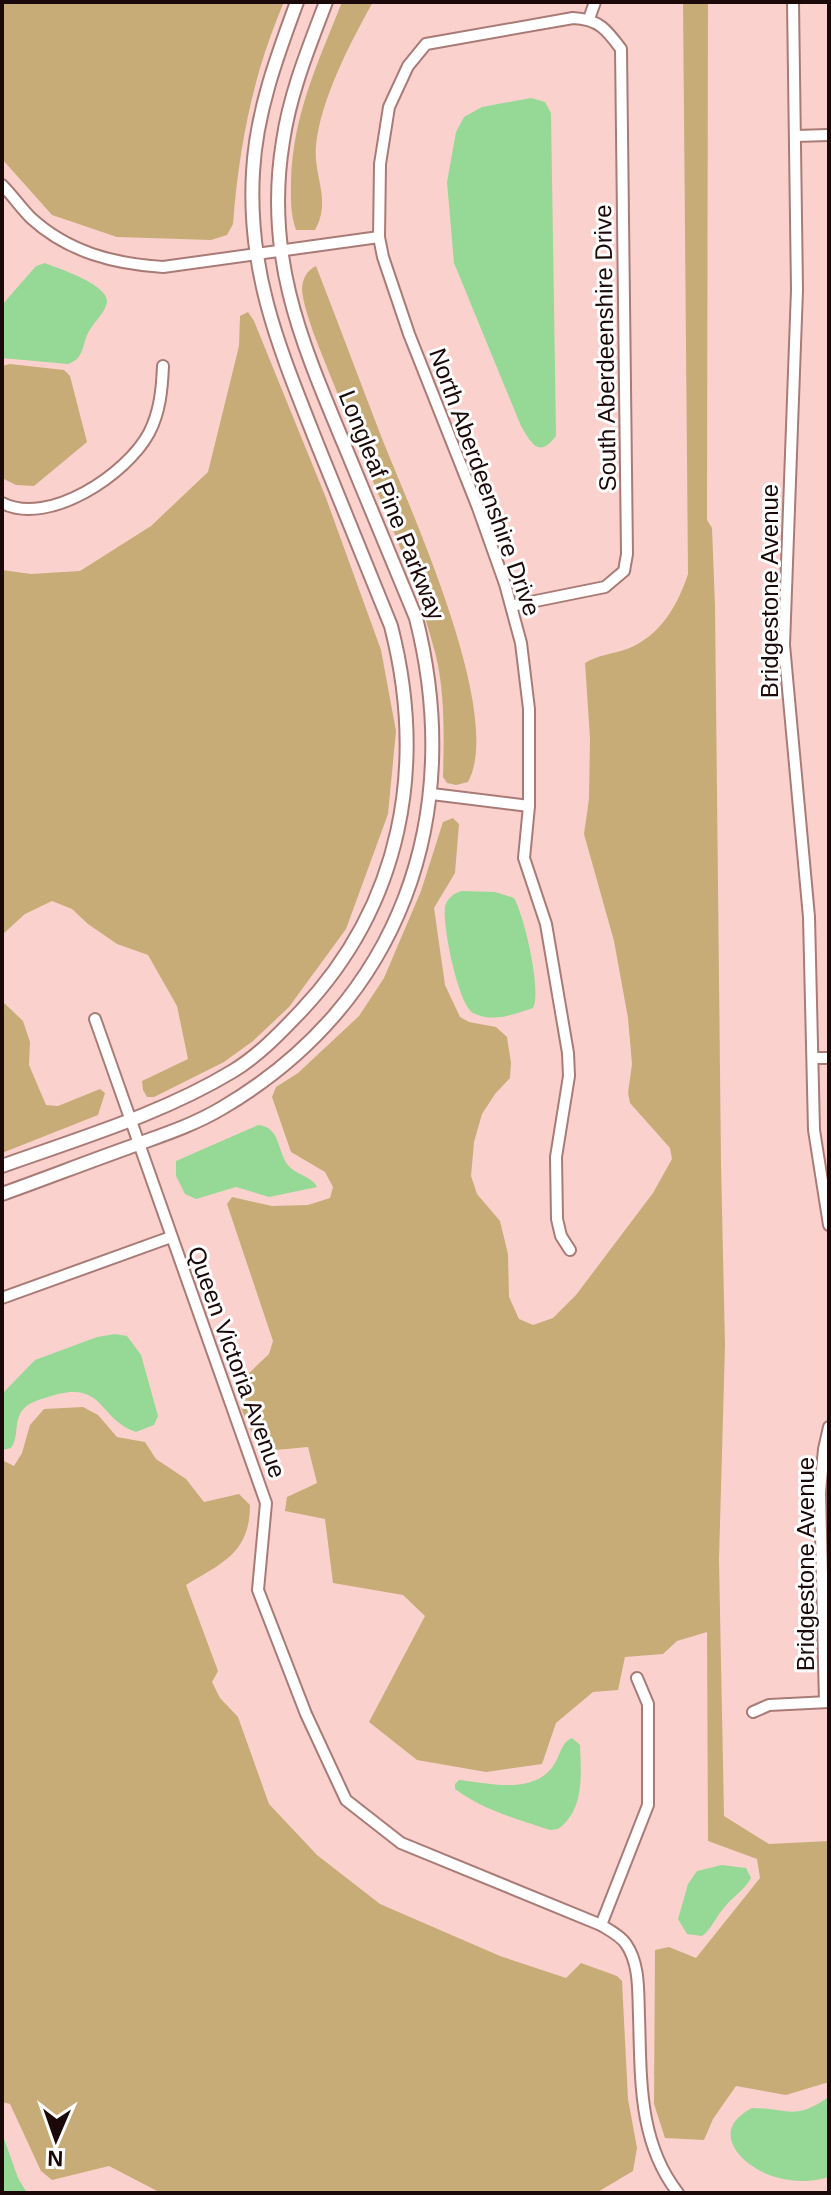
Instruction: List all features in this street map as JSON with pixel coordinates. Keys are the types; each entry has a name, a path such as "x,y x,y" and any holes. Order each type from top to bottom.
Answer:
{"main road":[{"name":"Longleaf Pine Parkway","path":"2,1166 184,1098 236,1069 278,1035 310,1001 358,934 373,906 399,829 405,791 407,726 404,687 391,626 274,335 255,254 255,146 274,64 297,2"},
{"name":"Longleaf Pine Parkway","path":"2,1194 196,1122 246,1094 297,1054 331,1018 382,947 397,916 425,835 432,794 434,725 428,669 416,618 297,328 279,251 282,141 300,72 326,2"}],"street":[{"path":"589,19 595,2"},
{"name":"Bridgestone Avenue","path":"793,2 797,290 784,645 806,870 814,1130 829,1225"},
{"name":"North Aberdeenshire Drive","path":"570,1250 561,1236 557,1219 556,1157 569,1076 568,1053 546,924 524,858 529,806 529,709 521,643 478,508 409,334 383,257 379,237 380,164 389,107 408,66 426,44 573,18 589,19"},
{"name":"South Aberdeenshire Drive","path":"511,606 605,587 624,571 627,554 621,49 603,25 589,19"},
{"path":"795,136 829,135"},
{"path":"5,193 63,241 97,257 129,265 163,267 379,237"},
{"path":"2,503 32,510 49,509 71,500 123,465 143,441 156,415 162,391 163,366"},
{"path":"432,794 529,806"},
{"name":"Queen Victoria Avenue","path":"95,1019 266,1503 258,1590 306,1714 346,1800 401,1843 601,1925 626,1943 638,1975 641,2084 647,2131 664,2175 678,2193"},
{"path":"813,1058 829,1058"},
{"path":"2,1298 171,1237"},
{"name":"Bridgestone Avenue","path":"827,1702 820,1492 829,1427"},
{"path":"601,1925 648,1805 648,1704 637,1678"},
{"path":"753,1712 769,1705 827,1702"}],"shaded area":[{"path":"2,2 284,2 264,56 249,111 233,224 227,235 211,240 117,237 52,215 2,159"},
{"path":"342,2 373,2 338,72 319,128 316,157 322,198 320,219 315,230 296,230 291,194 296,133 308,89"},
{"path":"683,2 708,2 707,520 712,528 715,606 725,1345 719,1560 724,1816 769,1844 829,1841 829,2082 786,2095 736,2086 713,2119 704,2140 665,2138 654,2104 655,1950 669,1947 696,1958 760,1878 757,1859 708,1841 707,1632 677,1641 663,1654 625,1657 618,1690 593,1692 556,1723 542,1764 486,1772 417,1760 369,1722 425,1616 403,1595 333,1583 325,1519 285,1511 287,1497 317,1483 308,1447 275,1450 251,1431 241,1408 248,1374 269,1354 273,1341 227,1204 232,1197 272,1206 308,1205 330,1198 333,1187 325,1172 291,1152 272,1097 276,1087 298,1073 359,1016 384,978 421,891 443,822 453,818 459,824 455,873 434,908 445,985 460,1017 469,1022 496,1027 507,1037 510,1078 482,1114 474,1142 471,1176 477,1194 500,1221 508,1254 509,1297 519,1319 533,1325 553,1318 576,1295 653,1193 672,1159 670,1148 630,1103 628,1093 632,1064 628,1018 614,941 584,834 589,799 590,738 585,663 627,649 649,636 673,609 688,574"},
{"path":"531,98 545,102 551,113 556,436 545,447 532,443 521,426 454,263 447,182 456,132 464,117 482,107"},
{"path":"45,263 92,283 105,295 106,306 73,362 2,358 2,305 36,266"},
{"path":"316,266 449,610 474,709 476,751 468,782 456,785 447,783 443,777 444,731 436,656 415,586 306,311 303,282 308,272"},
{"path":"248,312 326,498 381,650 396,731 388,814 346,929 289,1007 253,1041 224,1062 154,1097 147,1097 142,1081 188,1059 177,1006 148,955 117,944 72,909 52,901 25,914 2,935 2,570 31,574 80,571 151,526 208,472 239,346 240,316"},
{"path":"10,364 64,370 70,376 87,442 34,486 16,485 2,478 2,366"},
{"path":"462,891 495,892 514,898 531,953 535,986 533,1008 488,1017 473,1013 467,1007 452,963 445,916 447,901"},
{"path":"2,1001 23,1021 30,1042 29,1065 46,1105 58,1106 100,1089 105,1093 98,1115 2,1153"},
{"path":"258,1125 274,1134 290,1168 317,1187 269,1197 236,1187 196,1199 185,1194 176,1176 176,1161"},
{"path":"127,1336 141,1355 158,1416 154,1425 136,1432 123,1426 91,1396 67,1393 40,1399 26,1406 19,1416 11,1448 2,1450 2,1394 35,1360 97,1337"},
{"path":"83,1407 98,1415 117,1437 145,1442 156,1459 186,1479 204,1502 239,1494 250,1505 245,1535 232,1555 186,1585 218,1671 212,1682 220,1698 238,1717 269,1804 317,1855 380,1904 500,1956 566,1978 581,1963 617,1976 622,1981 628,2099 637,2148 633,2171 596,2193 161,2193 109,2166 52,2180 41,2171 10,2104 2,2102 2,1460 14,1466 22,1453 30,1425 44,1409"},
{"path":"572,1738 580,1745 580,1790 573,1812 558,1829 550,1830 501,1813 455,1789 459,1780 511,1785 536,1780 547,1773 563,1745"},
{"path":"722,1865 746,1868 751,1878 702,1936 687,1934 678,1919 688,1884 697,1871"},
{"path":"827,2098 829,2177 804,2181 779,2178 754,2167 735,2149 731,2139 732,2128 738,2118 752,2108 798,2111"},
{"path":"2,2133 18,2178 27,2193 2,2193"}]}
